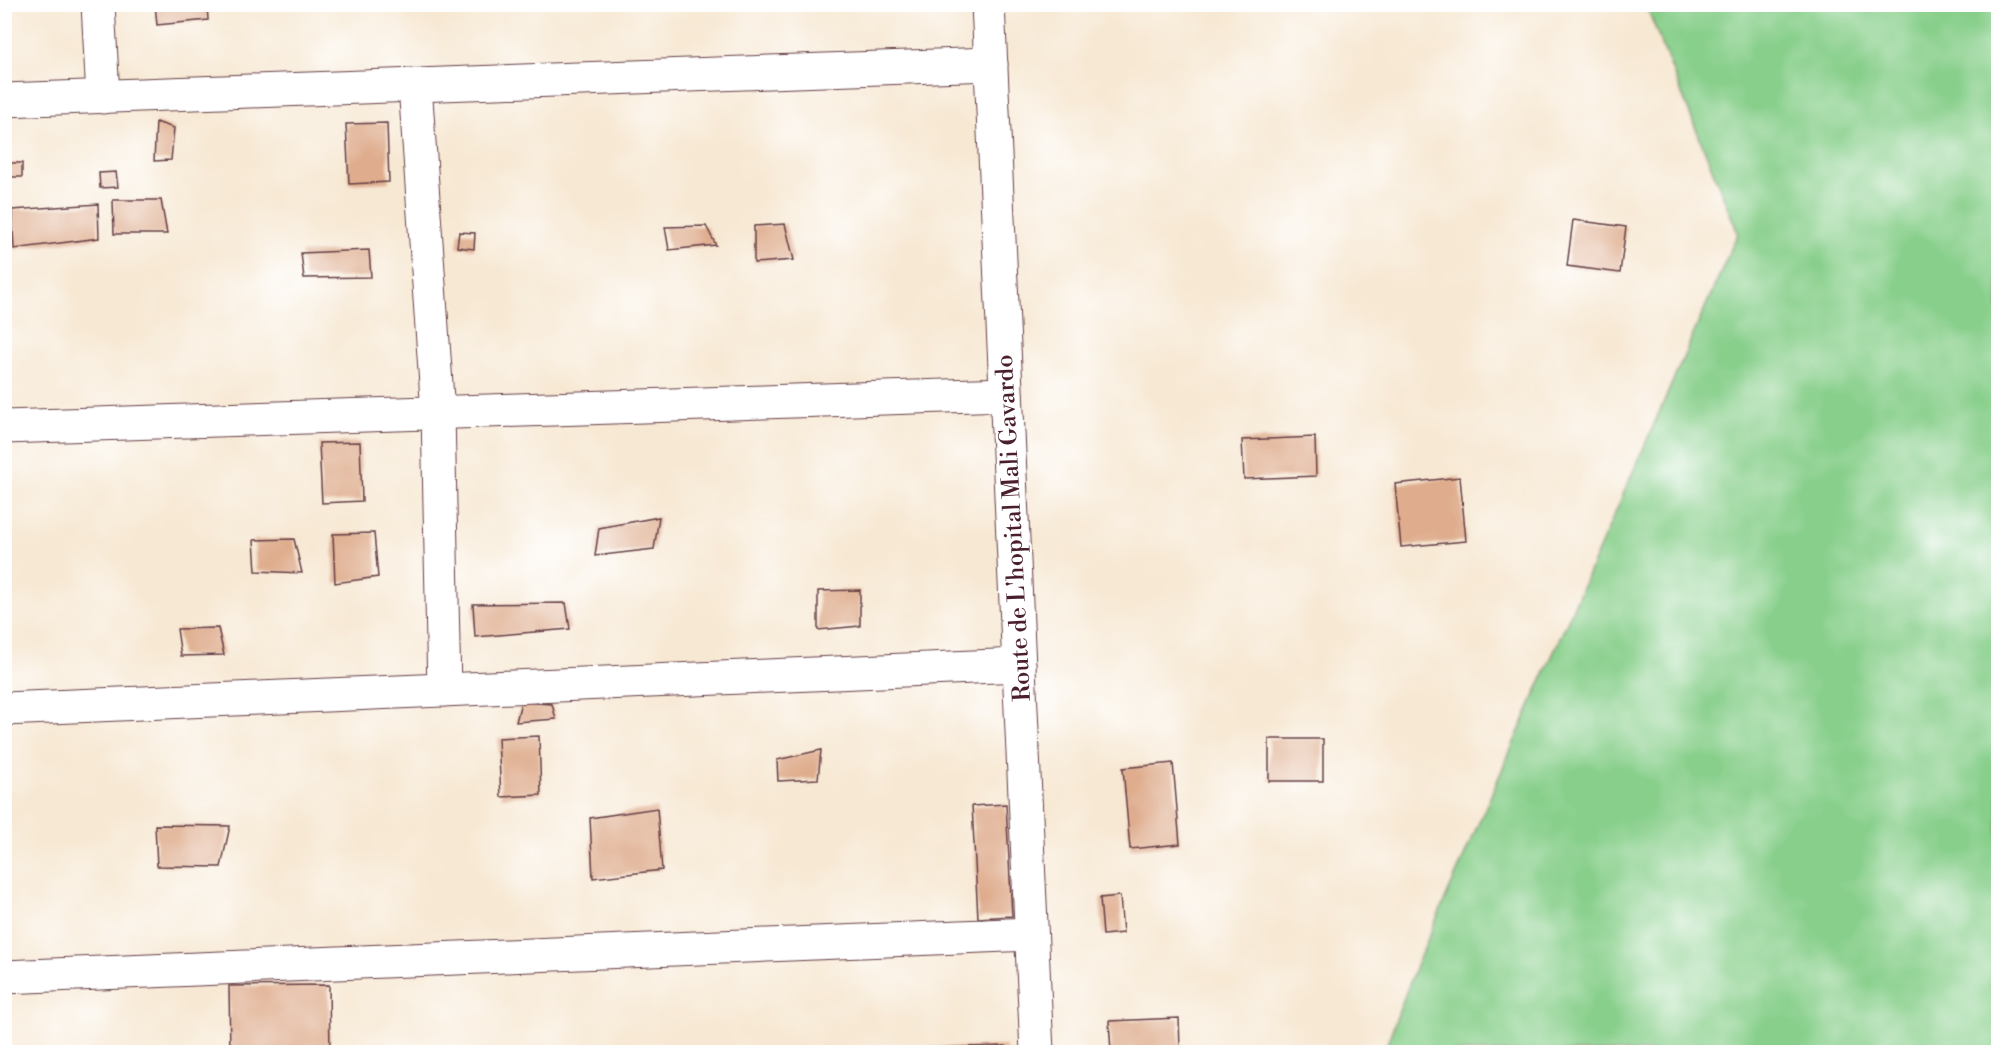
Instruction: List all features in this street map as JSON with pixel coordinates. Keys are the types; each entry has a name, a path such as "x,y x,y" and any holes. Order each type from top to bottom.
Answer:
{"street":[{"path":"98,4 103,97"},
{"name":"Route de L'hopital Mali Gavardo","path":"988,4 1037,1053"},
{"path":"4,100 991,64"},
{"path":"415,86 438,412 444,690"},
{"path":"4,427 1006,394"},
{"path":"4,709 1019,665"},
{"path":"4,977 1031,934"}],"green space":[{"path":"1646,5 1998,5 1998,1052 1384,1052 1415,968 1738,233"}],"building":[{"path":"155,4 207,4 208,20 157,25"},
{"path":"156,122 174,128 171,160 154,161"},
{"path":"387,123 389,182 349,184 346,124"},
{"path":"4,163 22,163 22,177 4,177"},
{"path":"116,172 118,187 100,188 99,173"},
{"path":"113,200 161,200 167,234 114,234"},
{"path":"98,204 99,238 14,249 12,210"},
{"path":"1573,220 1626,227 1620,273 1567,266"},
{"path":"785,224 794,260 754,263 754,226"},
{"path":"706,226 716,245 669,250 665,227"},
{"path":"459,232 475,233 474,249 457,247"},
{"path":"369,250 371,277 304,278 301,253"},
{"path":"1315,437 1316,476 1244,479 1242,440"},
{"path":"360,442 362,501 322,503 319,443"},
{"path":"1460,477 1466,541 1401,547 1395,484"},
{"path":"659,517 654,549 595,556 599,528"},
{"path":"374,533 378,577 335,583 333,534"},
{"path":"294,539 302,573 256,571 254,540"},
{"path":"860,590 860,626 818,630 818,591"},
{"path":"566,603 570,629 475,637 473,604"},
{"path":"218,628 224,655 181,656 177,629"},
{"path":"521,702 552,704 556,719 516,722"},
{"path":"539,736 541,795 501,797 498,738"},
{"path":"1269,739 1323,739 1323,781 1269,781"},
{"path":"821,750 818,779 778,781 777,760"},
{"path":"1173,763 1180,844 1130,849 1123,768"},
{"path":"1006,804 1012,916 978,918 972,806"},
{"path":"657,808 662,870 593,878 590,818"},
{"path":"155,825 230,826 221,867 157,866"},
{"path":"1120,896 1123,933 1103,935 1100,898"},
{"path":"329,985 330,1052 230,1052 229,986"},
{"path":"1179,1018 1180,1049 1111,1052 1109,1021"},
{"path":"1006,1046 1006,1052 923,1052 923,1048"}]}
